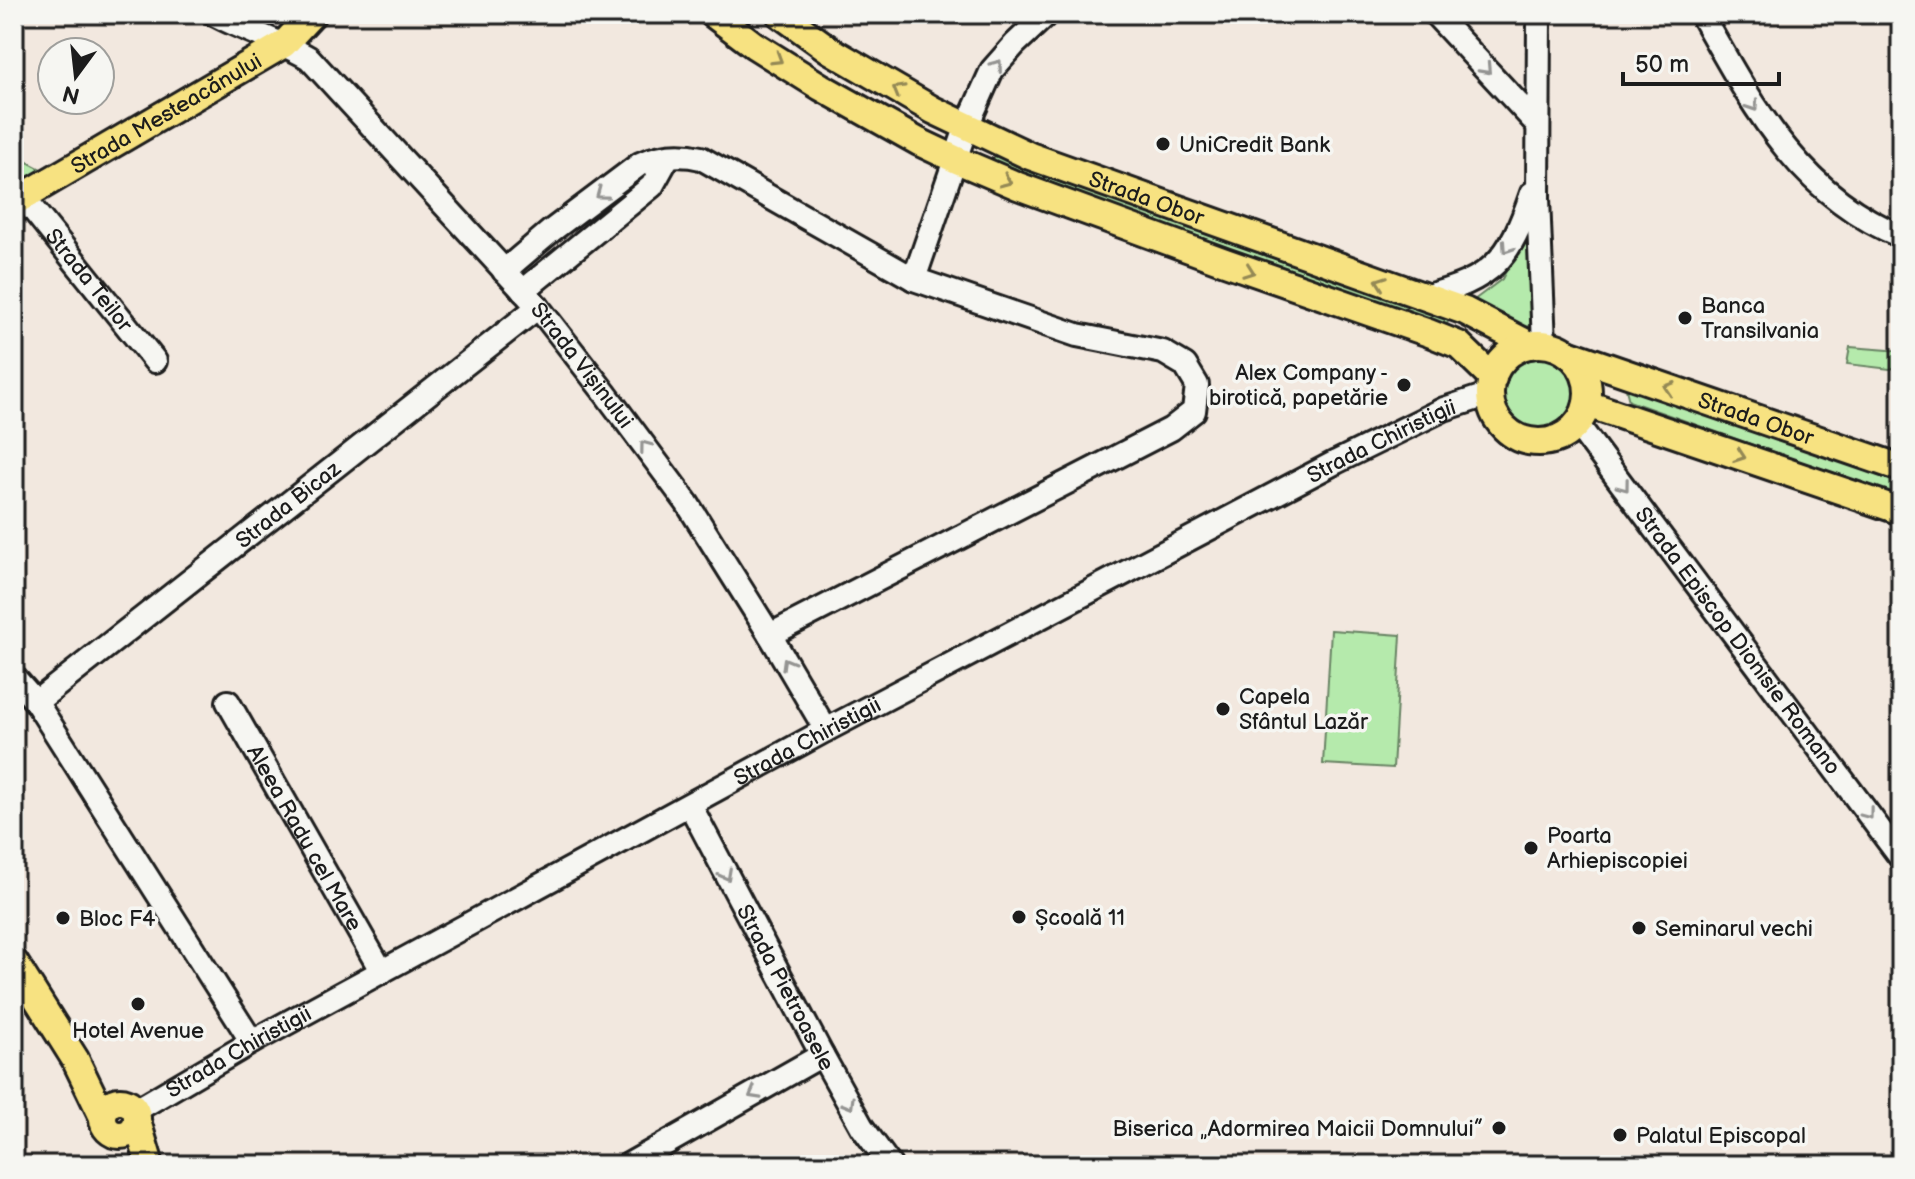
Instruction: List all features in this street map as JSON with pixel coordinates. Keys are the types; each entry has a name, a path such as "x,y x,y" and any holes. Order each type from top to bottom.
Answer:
{"main road":[{"name":"Strada Mesteacănului","path":"18,200 284,44 312,14"},
{"name":"Strada Obor","path":"713,14 754,45 821,87 919,142 1018,186 1459,345 1491,386"},
{"name":"Strada Obor","path":"780,14 830,50 966,128 1030,156 1465,311 1547,348 1901,468"},
{"path":"1547,348 1578,363 1585,376 1588,390 1582,414 1558,438 1546,441 1520,438 1499,421 1491,386 1507,356 1547,348"},
{"name":"Strada Obor","path":"1582,414 1901,511"},
{"path":"14,962 75,1059 124,1117 150,1165"},
{"path":"124,1117 137,1165"}],"street":[{"name":"Strada Vișinului","path":"214,14 244,31 284,44 309,58 530,299 687,503 826,730"},
{"path":"914,279 966,128 992,70 1047,14"},
{"path":"1435,14 1537,124"},
{"path":"1539,14 1538,177 1547,348"},
{"path":"1539,47 1555,14"},
{"path":"1701,14 1744,92 1794,160 1833,196 1876,226 1901,236"},
{"path":"504,271 640,164 681,154 701,158 914,279 1077,335 1163,352 1185,365 1197,385 1194,411 1171,429 770,635"},
{"path":"530,299 652,186 668,157"},
{"path":"1423,297 1463,286 1484,274 1499,259 1522,222 1538,177"},
{"name":"Strada Teilor","path":"18,200 155,361"},
{"name":"Strada Bicaz","path":"36,702 530,299"},
{"name":"Strada Chiristigii","path":"124,1117 252,1042 826,730 1336,462 1491,386"},
{"name":"Strada Episcop Dionisie Romano","path":"1582,414 1901,858"},
{"path":"14,677 36,702 252,1042"},
{"name":"Aleea Radu cel Mare","path":"228,702 382,972"},
{"name":"Strada Pietroasele","path":"690,805 822,1055 862,1127 890,1165"},
{"path":"628,1165 822,1055"}],"green space":[{"path":"998,148 1451,314 1443,334 989,170"},
{"path":"14,155 43,170 14,187"},
{"path":"1528,236 1532,325 1525,328 1474,300 1502,279 1523,237"},
{"path":"1850,347 1901,351 1901,366 1890,369 1847,364"},
{"path":"1538,352 1554,355 1567,364 1576,377 1579,393 1576,409 1567,422 1554,431 1538,434 1522,431 1509,422 1500,409 1497,393 1500,377 1509,364 1522,355"},
{"path":"1624,381 1901,480 1901,497 1629,401"},
{"path":"1331,630 1401,635 1393,768 1323,764"}],"place":[{"name":"UniCredit Bank","path":"1163,144"},
{"name":"Banca Transilvania","path":"1685,318"},
{"name":"Alex Company - birotică, papetărie","path":"1404,385"},
{"name":"Capela Sfântul Lazăr","path":"1223,709"},
{"name":"Poarta Arhiepiscopiei","path":"1531,848"},
{"name":"Școală 11","path":"1019,917"},
{"name":"Bloc F4","path":"63,918"},
{"name":"Seminarul vechi","path":"1639,928"},
{"name":"Hotel Avenue","path":"138,1004"},
{"name":"Biserica „Adormirea Maicii Domnului”","path":"1499,1128"},
{"name":"Palatul Episcopal","path":"1620,1135"}]}
